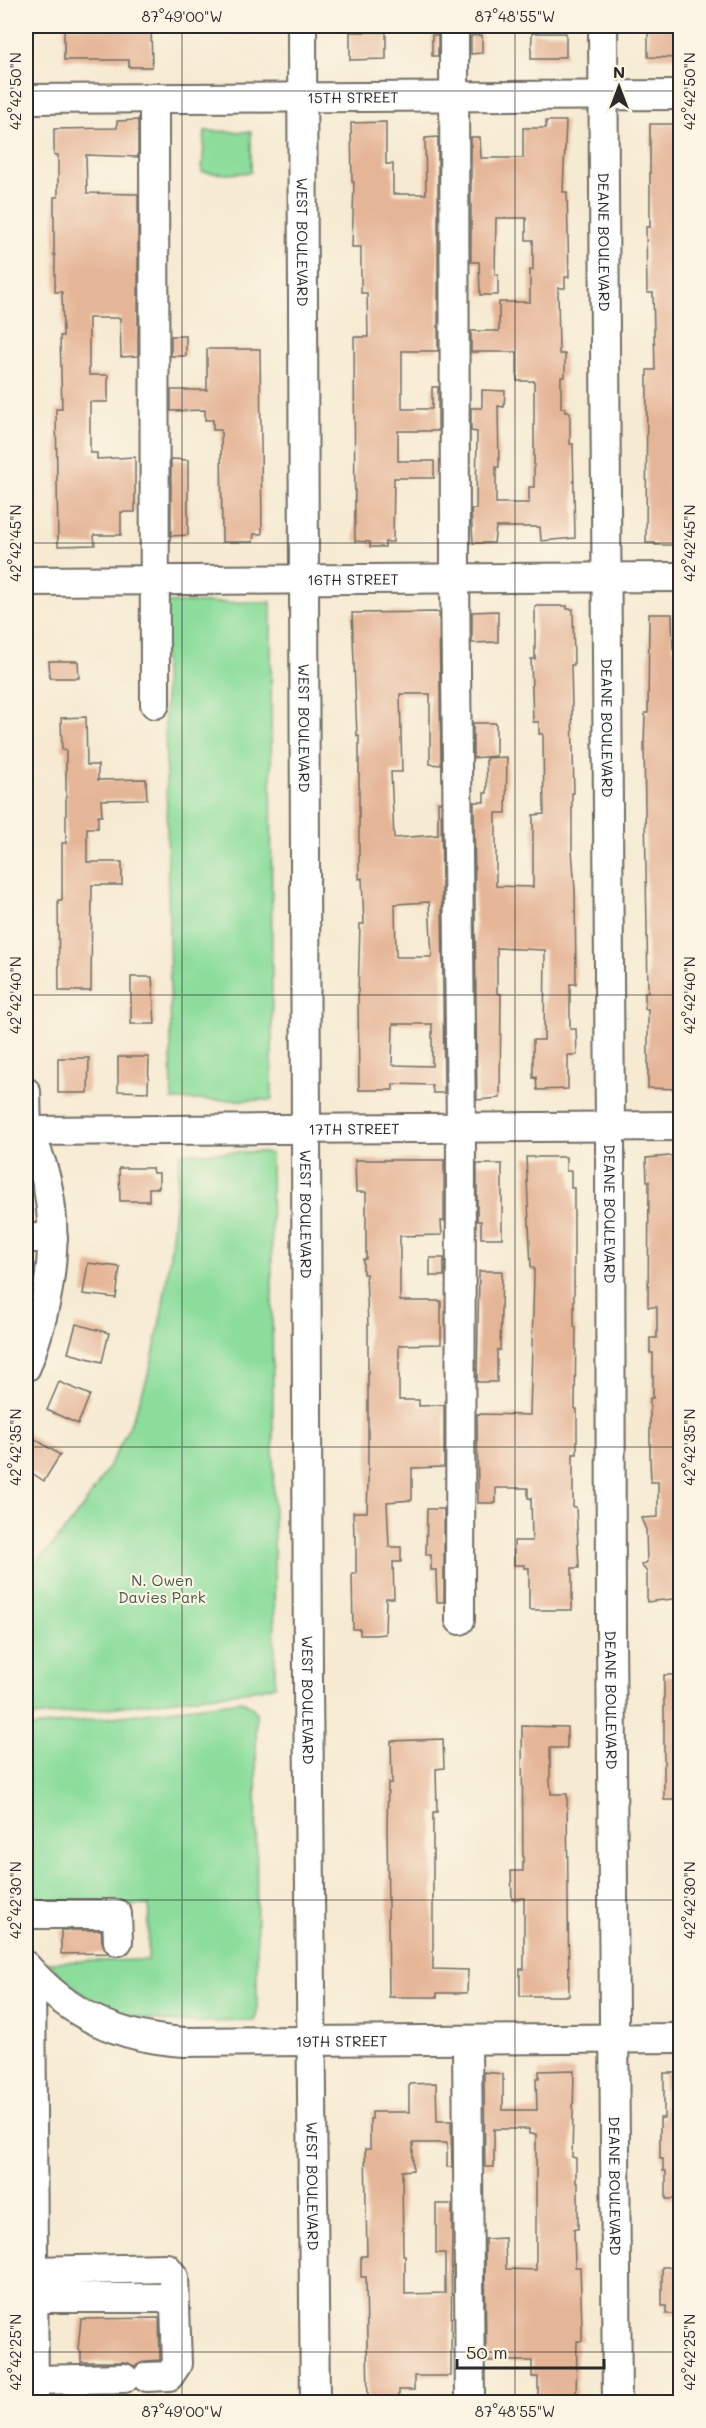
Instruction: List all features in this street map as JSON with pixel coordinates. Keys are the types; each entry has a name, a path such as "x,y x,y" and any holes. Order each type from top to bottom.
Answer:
{"street":[{"name":"WEST BOULEVARD","path":"302,26 308,1130 308,1686 315,2403"},
{"path":"454,26 455,578 461,1128 460,1620"},
{"name":"DEANE BOULEVARD","path":"603,26 617,2403"},
{"name":"15TH STREET","path":"26,99 681,95"},
{"path":"154,98 155,704"},
{"name":"16TH STREET","path":"26,581 681,577"},
{"path":"26,1092 26,1130 45,1178 49,1197 39,1238 45,1303 26,1367"},
{"name":"17TH STREET","path":"26,1130 681,1126"},
{"path":"26,1914 117,1914 118,1941"},
{"path":"28,1969 34,2391 169,2376 177,2364 174,2277 167,2268 33,2285"},
{"name":"19TH STREET","path":"28,1969 60,2000 90,2019 140,2037 185,2042 681,2038"},
{"path":"467,2040 470,2403"},
{"path":"33,2285 174,2298"}],"green space":[{"path":"205,131 251,132 251,172 228,174 202,172"},
{"path":"271,602 272,1100 172,1100 163,603"},
{"name":"N. Owen Davies Park","path":"261,1152 271,1154 275,1686 26,1718 26,1573 48,1551 87,1501 120,1445 145,1386 167,1281 180,1153"},
{"path":"242,1701 256,1712 257,2013 254,2021 168,2021 118,2012 94,2001 71,1985 48,1962 148,1960 149,1905 26,1910 26,1728"}],"building":[{"path":"64,26 151,26 152,67 129,67 129,60 64,60"},
{"path":"648,26 681,26 681,58 648,57"},
{"path":"350,32 386,32 386,59 350,60"},
{"path":"532,33 566,33 566,57 531,59"},
{"path":"432,35 438,35 438,56 432,56"},
{"path":"482,35 482,53 471,54 471,36"},
{"path":"138,120 138,157 86,155 87,193 138,194 138,356 121,357 120,318 89,318 89,375 108,375 108,402 90,402 90,453 97,453 97,459 135,457 135,512 121,512 121,535 94,535 95,545 58,546 56,409 62,409 60,336 63,336 62,292 55,292 54,197 58,197 58,155 54,155 54,129 117,128 117,121"},
{"path":"546,121 566,121 563,192 567,192 569,277 565,277 565,288 558,288 559,354 565,354 565,377 561,377 561,408 565,408 565,412 570,412 570,444 573,444 575,538 541,541 540,527 496,527 494,543 473,543 471,509 476,509 477,432 471,431 471,408 482,408 482,390 505,391 504,407 498,406 499,467 496,467 496,503 529,503 529,487 534,487 534,381 517,381 517,352 471,352 471,331 499,331 499,302 530,302 533,240 526,240 526,218 496,218 495,275 498,275 498,295 480,295 479,262 471,262 471,137 480,137 481,158 523,158 523,128 546,128"},
{"path":"386,122 386,164 393,164 393,194 426,194 425,138 438,137 438,351 402,351 402,409 432,409 432,387 438,387 438,431 398,431 398,461 434,461 434,478 394,478 393,542 385,542 385,547 370,547 370,542 355,541 354,337 368,337 367,293 361,293 361,247 352,247 354,182 352,182 351,123"},
{"path":"650,124 681,124 681,545 646,543 647,370 655,370 653,293 647,293 646,227 650,227"},
{"path":"171,336 186,336 186,356 171,356"},
{"path":"207,349 260,349 262,534 254,534 253,542 222,542 221,430 213,430 213,420 205,420 205,410 171,411 171,390 207,390"},
{"path":"171,459 188,460 188,535 171,536"},
{"path":"535,606 567,606 567,609 573,609 572,849 576,984 570,984 570,1029 576,1029 577,1055 568,1055 568,1089 537,1090 536,1077 533,1078 533,1040 544,1040 545,950 497,948 497,993 501,994 500,1098 477,1100 474,802 484,802 484,793 487,793 486,758 507,757 506,813 496,813 496,886 533,887 533,815 544,814 543,734 539,734 539,722 533,722 531,659 535,659"},
{"path":"498,611 498,642 472,643 472,612"},
{"path":"439,612 441,765 430,764 430,694 400,694 402,772 391,772 394,838 438,835 438,802 441,802 444,1093 433,1093 432,1085 393,1084 393,1090 359,1090 360,924 364,924 362,878 359,879 359,736 357,736 352,613","holes":["429,902 432,957 396,957 395,904","393,1024 432,1024 432,1066 392,1065"]},
{"path":"649,614 672,614 673,650 681,651 681,770 678,770 678,849 681,849 681,1089 648,1088 648,1009 645,1009 645,992 648,992 644,745 645,713 648,713"},
{"path":"49,661 78,661 79,678 50,678"},
{"path":"86,717 87,765 98,765 98,780 146,779 147,799 101,800 102,816 98,816 98,828 87,828 87,862 122,862 122,885 92,885 91,991 59,991 58,900 62,900 62,843 66,843 66,750 62,750 61,718"},
{"path":"473,723 496,723 496,756 473,758"},
{"path":"131,977 152,977 155,1024 131,1024"},
{"path":"118,1057 149,1057 148,1092 118,1091"},
{"path":"58,1058 89,1058 88,1093 58,1093"},
{"path":"681,1155 681,1598 647,1602 647,1572 641,1565 647,1562 646,1530 641,1518 658,1517 658,1482 651,1482 650,1459 653,1353 650,1353 650,1338 657,1338 657,1307 648,1307 649,1181 647,1181 646,1158"},
{"path":"526,1157 566,1157 566,1171 571,1171 571,1188 574,1188 577,1454 573,1454 573,1507 576,1507 579,1568 572,1568 572,1610 529,1610 529,1568 524,1568 524,1565 514,1565 514,1541 532,1541 531,1498 528,1498 528,1488 496,1488 496,1503 478,1503 477,1414 530,1415 534,1268 531,1268"},
{"path":"355,1160 444,1160 442,1235 400,1236 400,1301 441,1301 441,1344 399,1345 399,1400 419,1400 419,1406 444,1405 444,1467 412,1468 412,1500 387,1502 389,1547 401,1547 401,1562 393,1562 394,1598 386,1598 385,1634 375,1635 360,1635 360,1629 353,1629 352,1574 356,1574 356,1536 354,1536 353,1512 367,1512 368,1481 368,1326 366,1274 363,1274 363,1259 366,1259 366,1192 356,1192"},
{"path":"477,1164 502,1164 502,1238 481,1238 481,1221 477,1221"},
{"path":"119,1168 152,1168 153,1173 159,1173 159,1188 149,1188 149,1201 120,1201"},
{"path":"430,1258 444,1258 444,1276 430,1276"},
{"path":"88,1263 120,1267 116,1298 83,1294"},
{"path":"479,1271 502,1271 497,1382 477,1382"},
{"path":"76,1324 109,1333 102,1362 68,1353"},
{"path":"59,1382 90,1395 78,1424 47,1410"},
{"path":"26,1433 60,1455 44,1481 26,1469"},
{"path":"427,1509 444,1509 444,1602 437,1602 436,1570 431,1570 431,1555 426,1555"},
{"path":"664,1675 681,1675 681,1800 664,1800"},
{"path":"522,1726 567,1727 567,1748 550,1748 550,1780 551,1794 567,1794 569,1996 520,1996 520,1969 524,1969 524,1898 512,1899 511,1871 523,1871"},
{"path":"443,1739 444,1768 436,1769 437,1812 433,1812 433,1969 468,1970 467,1993 437,1993 437,1997 389,1997 387,1826 388,1783 392,1783 391,1741"},
{"path":"61,1930 101,1930 102,1942 108,1953 61,1954"},
{"path":"574,2070 572,2157 576,2158 576,2183 578,2183 578,2229 574,2229 575,2267 580,2267 582,2326 582,2341 577,2341 576,2403 538,2403 538,2377 532,2377 532,2361 486,2361 485,2239 505,2238 506,2269 536,2270 536,2134 529,2134 529,2129 494,2129 494,2167 485,2167 484,2072 503,2074 503,2110 537,2110 536,2078 539,2078 539,2071"},
{"path":"664,2073 681,2073 681,2199 666,2199 666,2171 663,2171 663,2159 660,2159 660,2118 664,2118"},
{"path":"436,2083 437,2121 451,2121 452,2167 447,2167 447,2143 413,2143 413,2170 402,2171 403,2256 405,2256 405,2294 445,2293 445,2253 436,2253 436,2204 452,2204 451,2376 414,2376 414,2390 399,2390 399,2403 368,2403 366,2277 361,2277 361,2256 367,2256 365,2149 370,2149 370,2119 372,2119 372,2112 409,2112 409,2084"},
{"path":"662,2267 681,2267 681,2314 666,2314 666,2306 662,2306"},
{"path":"159,2318 160,2360 146,2361 135,2366 124,2362 81,2362 81,2352 78,2349 81,2319"}]}
